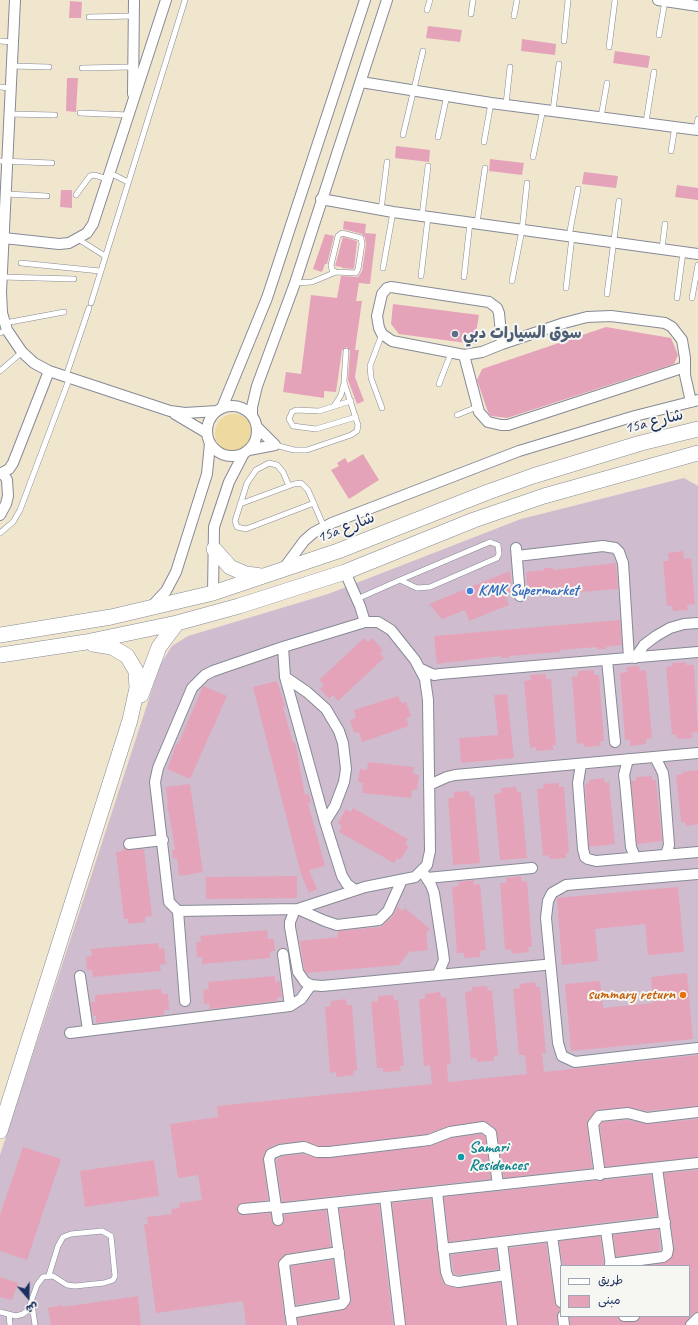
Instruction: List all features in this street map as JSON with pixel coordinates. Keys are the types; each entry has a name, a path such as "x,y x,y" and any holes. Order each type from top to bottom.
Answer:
{"main road":[{"name":"15a شارع","path":"0,634 85,622 213,593 338,551 532,476 641,443 698,430"},
{"path":"0,655 86,642 177,624 264,599 345,572 474,520 551,494 698,453"},
{"path":"214,549 230,567 246,574 271,574"},
{"path":"86,642 108,632 201,609 207,604 213,593"},
{"path":"0,1131 130,720 159,647 177,624"},
{"path":"86,642 112,647 127,656 136,670 137,683 130,720"}],"street":[{"path":"15,0 11,66 5,88 8,114 4,131 3,161 6,194 2,219 4,238 1,258 1,304 4,329 22,352 34,363 49,371 170,411 201,414 230,406 239,407 246,410 252,416 257,427 275,445"},
{"path":"133,101 132,67 134,0"},
{"path":"4,238 59,244 69,243 87,233 93,224 166,0"},
{"path":"150,608 166,591 176,572 207,474 209,438 208,425 219,410 267,298 365,0"},
{"path":"252,416 252,407 257,386 295,283 321,199 387,0"},
{"path":"661,0 686,2 698,6"},
{"path":"361,82 491,103 675,126 697,126"},
{"path":"321,199 393,212 698,254"},
{"path":"271,574 289,562 304,541 324,527 519,451 634,416 694,401 685,367 684,348 678,333 672,327 657,321 611,316 588,317 564,323 482,352 464,355 452,354 397,343 386,338 379,328 377,316 382,294 387,288 391,287 489,302 493,304 499,313 502,344"},
{"path":"464,355 477,407 488,422 508,425 685,367"},
{"path":"0,515 6,504 8,496 7,480 2,473 9,469 16,457 49,371"},
{"path":"170,411 209,438 222,454 237,456 246,452 275,445"},
{"path":"213,593 214,527 228,482 246,452 256,439 257,427"},
{"path":"520,596 517,552 603,546 614,548 619,552 623,563 632,658"},
{"path":"345,572 365,622"},
{"path":"185,1001 178,911 169,902 156,789 156,775 192,688 205,675 282,647 365,622 378,622 391,630 421,669 427,689 429,858 425,875 434,893 444,952 444,960 438,974"},
{"path":"632,658 644,645 670,628 684,624 698,623"},
{"path":"282,647 285,677 325,822 342,876 347,884 355,890"},
{"path":"421,669 434,675 698,652"},
{"path":"607,660 615,742"},
{"path":"285,677 307,692 326,709 337,725 343,743 346,769 344,782 335,806 325,822"},
{"path":"429,785 447,777 456,775 698,753"},
{"path":"655,757 664,781 669,845 666,855"},
{"path":"628,759 624,775 631,847 635,857"},
{"path":"581,764 578,783 585,857 596,861 698,852"},
{"path":"129,844 163,840"},
{"path":"178,911 298,909 355,890 415,876 532,868"},
{"path":"698,874 566,885 552,893 548,901 546,918 558,1043 562,1056 575,1062 698,1048"},
{"path":"298,909 337,925 379,920 388,911 402,880"},
{"path":"298,909 291,917 290,927 298,972 305,982 310,985 322,986 544,965"},
{"path":"283,954 290,1006"},
{"path":"80,976 88,1030"},
{"path":"70,1033 290,1006 301,999 310,985"},
{"path":"600,1175 593,1124 599,1116 628,1113 647,1118 698,1112"},
{"path":"278,1220 269,1159 275,1151 304,1147 317,1152 329,1152 429,1140 450,1132 483,1127 491,1133 498,1185"},
{"path":"243,1209 276,1208 332,1203 600,1175 698,1163"},
{"path":"606,1230 611,1265 666,1256 668,1249 657,1168"},
{"path":"437,1192 447,1276 453,1282 506,1276"},
{"path":"385,1197 400,1325"},
{"path":"290,1313 344,1302 346,1295 332,1203"},
{"path":"443,1249 665,1222"},
{"path":"552,1236 560,1295"},
{"path":"502,1242 512,1325"},
{"path":"292,1325 283,1270 285,1262 339,1252"},
{"path":"692,1325 698,1318"}],"lane":[{"path":"90,303 186,0"},
{"path":"427,10 430,0"},
{"path":"471,14 474,0"},
{"path":"514,16 517,0"},
{"path":"564,41 568,0"},
{"path":"609,47 615,0"},
{"path":"658,35 661,0"},
{"path":"89,17 134,16"},
{"path":"0,42 12,42"},
{"path":"403,135 423,51"},
{"path":"533,157 548,110 558,64"},
{"path":"11,66 49,67"},
{"path":"82,68 132,67"},
{"path":"506,104 510,67"},
{"path":"646,122 654,72"},
{"path":"601,117 607,83"},
{"path":"438,137 447,95"},
{"path":"484,142 491,103"},
{"path":"80,113 129,114"},
{"path":"8,114 55,115"},
{"path":"671,151 675,126"},
{"path":"3,161 52,163"},
{"path":"380,210 388,162"},
{"path":"420,276 428,166"},
{"path":"464,278 485,168"},
{"path":"76,195 90,176 94,175 109,176 128,182"},
{"path":"512,281 522,230 527,183"},
{"path":"566,288 571,236 578,189"},
{"path":"6,194 47,196"},
{"path":"607,294 618,201"},
{"path":"383,268 393,212"},
{"path":"662,249 665,224"},
{"path":"295,283 312,282 336,272 353,274 357,272 362,244 361,238 342,233 338,236 331,265 332,270 336,272"},
{"path":"78,239 105,256"},
{"path":"677,298 683,252"},
{"path":"21,263 100,271"},
{"path":"692,298 698,265"},
{"path":"2,277 74,280"},
{"path":"0,533 13,522 20,510 68,377 89,308"},
{"path":"4,329 64,312"},
{"path":"382,334 370,366 371,378 382,408"},
{"path":"334,406 341,395 344,382 346,351"},
{"path":"0,371 22,352"},
{"path":"440,384 452,354"},
{"path":"275,445 301,451 314,448 354,433 358,428 356,417 344,382"},
{"path":"351,401 319,411 296,410 292,412 289,419 293,426 316,429 356,417"},
{"path":"457,415 477,407"},
{"path":"289,486 281,468 273,464 265,464 256,470 249,478 240,504 235,521 237,527 243,530 314,503"},
{"path":"240,504 298,483 304,484 324,527"},
{"path":"357,599 400,580 490,542 498,546 500,550 496,558 426,588 417,588 400,580"},
{"path":"0,1312 16,1316 23,1314 28,1310 31,1304 39,1280 49,1275 70,1286 109,1282 115,1276 111,1236 102,1231 67,1235 63,1237 58,1246 49,1275"},
{"path":"31,1304 35,1325"},
{"path":"9,1315 10,1325"}],"shaded area":[{"path":"684,478 698,486 698,1325 0,1325 0,1155 160,665 172,646 188,636 328,594 521,519"}],"sand":[{"path":"234,414 247,420 253,433 247,446 234,452 221,446 215,433 221,420"}],"building":[{"path":"70,1 82,2 81,18 69,18"},
{"path":"428,26 462,30 460,42 426,38"},
{"path":"522,39 556,44 555,55 521,51"},
{"path":"615,51 650,56 648,68 613,63"},
{"path":"67,78 78,78 76,112 66,111"},
{"path":"396,146 430,150 429,162 395,158"},
{"path":"490,159 524,163 522,175 489,171"},
{"path":"584,172 618,176 616,188 582,184"},
{"path":"677,185 698,188 698,200 675,197"},
{"path":"61,190 72,190 72,208 60,207"},
{"path":"344,221 366,224 365,233 376,234 370,284 359,283 356,301 362,301 355,350 359,350 355,377 364,401 357,404 348,380 350,351 347,347 342,350 336,392 324,391 324,398 283,392 286,372 301,374 311,295 337,298 341,276 358,277 362,271 366,245 365,237 362,234 343,229"},
{"path":"325,234 334,236 327,264 325,264 322,272 313,269"},
{"path":"343,237 357,241 354,269 335,266"},
{"path":"393,304 479,315 474,344 399,334 391,324"},
{"path":"606,327 671,338 678,355 674,364 507,418 491,416 488,412 477,380 482,369"},
{"path":"363,454 379,480 349,499 331,470 339,466 337,463 345,458 348,463"},
{"path":"683,551 684,559 691,558 695,604 687,605 688,610 673,611 672,606 667,606 663,561 669,561 668,553"},
{"path":"616,563 618,589 528,596 526,572 544,570 544,568 553,568 553,570"},
{"path":"510,571 512,592 505,594 509,605 469,621 465,610 442,619 429,604"},
{"path":"620,620 622,645 606,647 606,649 598,649 597,647 560,650 560,652 509,656 509,658 501,658 501,656 437,664 434,636"},
{"path":"364,638 368,642 372,638 383,650 380,653 384,658 338,701 333,695 329,699 320,689 324,685 319,680"},
{"path":"686,662 686,665 694,665 698,732 692,733 693,738 677,739 676,734 672,735 666,667 672,666 672,663"},
{"path":"639,666 640,671 646,670 652,738 646,739 646,744 630,746 630,740 625,740 620,673 627,672 626,667"},
{"path":"594,670 594,675 599,675 604,741 600,741 601,746 584,747 583,743 577,744 572,677 578,676 578,671"},
{"path":"546,674 546,679 551,679 556,745 553,745 553,750 536,751 536,747 530,748 524,681 531,680 530,675"},
{"path":"277,681 285,706 283,707 293,743 295,742 305,795 309,794 311,803 308,803 325,866 309,870 317,889 309,893 301,874 253,687"},
{"path":"203,686 227,696 190,779 167,769 176,744 178,745"},
{"path":"507,694 514,758 461,763 459,738 498,735 494,695"},
{"path":"398,696 401,703 406,702 411,716 406,718 409,726 362,742 359,732 354,733 350,720 356,718 354,710"},
{"path":"368,762 414,767 413,774 419,775 417,790 412,790 411,798 362,793 363,783 358,782 360,769 367,770"},
{"path":"698,770 698,824 686,826 685,822 681,822 676,775 683,774 682,772"},
{"path":"652,776 652,780 656,780 662,841 637,844 631,781 636,781 636,777"},
{"path":"604,778 605,783 609,782 615,844 589,847 585,784 589,783 589,780"},
{"path":"559,783 559,787 564,787 569,853 566,853 566,858 549,859 549,855 543,856 537,789 544,788 543,784"},
{"path":"190,784 203,872 179,876 177,858 173,859 172,850 175,849 169,812 168,813 166,787"},
{"path":"516,787 517,792 521,792 527,858 500,860 494,794 501,793 501,788"},
{"path":"469,791 470,797 474,796 480,863 453,865 448,798 454,798 454,792"},
{"path":"353,808 408,839 405,844 409,846 400,860 397,858 394,863 339,832 342,826 338,823 346,809 351,812"},
{"path":"123,846 127,850 144,849 152,916 145,917 145,922 128,924 128,919 124,919 116,852 123,851"},
{"path":"297,876 297,898 206,899 206,877"},
{"path":"521,876 522,882 527,881 532,947 528,947 529,952 512,954 511,949 505,950 500,883 506,883 506,878"},
{"path":"474,880 474,885 480,884 486,950 480,951 480,957 464,958 464,953 457,953 452,887 459,886 458,882"},
{"path":"678,887 684,952 648,955 645,924 595,929 598,961 562,965 557,898"},
{"path":"398,907 402,911 405,908 430,929 426,933 428,950 409,952 399,965 307,973 304,969 300,941 338,937 338,931 381,927 393,916"},
{"path":"267,930 268,939 274,939 275,951 270,952 270,958 202,964 202,957 197,957 196,942 201,942 200,936"},
{"path":"158,943 159,949 164,948 166,964 160,965 161,971 93,977 92,970 87,970 86,957 92,956 91,949"},
{"path":"687,973 693,1039 571,1051 565,984 600,981 603,1008 653,1003 651,977"},
{"path":"275,976 275,982 280,981 282,997 277,998 278,1001 210,1009 209,1003 204,1004 203,990 209,989 208,982"},
{"path":"535,982 536,987 540,987 546,1053 542,1053 544,1072 698,1055 698,1106 647,1111 628,1107 596,1110 587,1124 592,1168 504,1178 497,1132 495,1128 484,1121 449,1126 427,1134 329,1146 318,1146 304,1141 277,1144 268,1148 263,1157 268,1200 240,1204 237,1207 238,1212 244,1215 270,1213 273,1224 279,1226 284,1223 284,1215 326,1210 331,1247 287,1254 278,1262 285,1325 246,1325 243,1301 156,1313 144,1224 148,1224 147,1217 172,1214 171,1209 180,1208 179,1203 202,1200 198,1175 178,1178 170,1124 218,1117 217,1106 432,1084 430,1065 424,1066 419,999 425,999 425,994 440,992 441,998 446,997 451,1063 447,1064 448,1082 527,1074 525,1055 519,1055 513,989 520,988 520,984"},
{"path":"487,986 488,991 492,990 498,1056 494,1056 494,1061 477,1062 477,1058 471,1059 465,992 472,991 472,987"},
{"path":"161,989 162,994 168,994 169,1010 164,1010 164,1015 96,1023 96,1016 93,1016 90,1002 95,1002 95,995"},
{"path":"393,995 394,1000 398,1000 404,1066 400,1066 401,1071 383,1072 383,1068 377,1068 371,1002 378,1001 378,996"},
{"path":"346,999 347,1005 352,1005 357,1070 353,1071 354,1075 336,1077 336,1072 330,1073 325,1007 331,1006 331,1001"},
{"path":"698,1119 698,1157 605,1167 600,1126 602,1122 627,1120 648,1124"},
{"path":"481,1134 485,1137 491,1179 282,1202 276,1160 282,1156 303,1154 317,1158 330,1158 430,1146 452,1138"},
{"path":"23,1147 61,1159 27,1260 0,1251 0,1215"},
{"path":"154,1160 159,1196 85,1207 80,1171"},
{"path":"698,1170 698,1312 693,1313 685,1325 570,1325 570,1317 618,1317 619,1320 624,1322 637,1322 640,1317 690,1317 690,1265 651,1265 664,1263 673,1255 674,1248 664,1173"},
{"path":"651,1175 657,1216 449,1242 444,1197"},
{"path":"431,1199 440,1273 443,1283 447,1286 459,1288 500,1282 505,1325 406,1325 392,1203"},
{"path":"379,1204 393,1325 298,1325 298,1318 343,1310 350,1304 351,1299 339,1209"},
{"path":"659,1229 660,1251 616,1257 613,1235"},
{"path":"600,1236 604,1265 563,1265 559,1241"},
{"path":"546,1243 555,1303 556,1306 560,1308 557,1314 557,1325 518,1325 509,1248"},
{"path":"496,1249 499,1269 458,1275 454,1274 451,1255"},
{"path":"333,1260 338,1298 296,1305 291,1266"},
{"path":"0,1277 18,1283 12,1300 0,1297"},
{"path":"138,1296 141,1325 51,1325 48,1308"}],"place":[{"name":"سوق السيارات دبي","path":"455,334"},
{"name":"KMK Supermarket","path":"470,591"},
{"name":"summary return","path":"683,995"},
{"name":"Samari Residences","path":"461,1157"}]}
